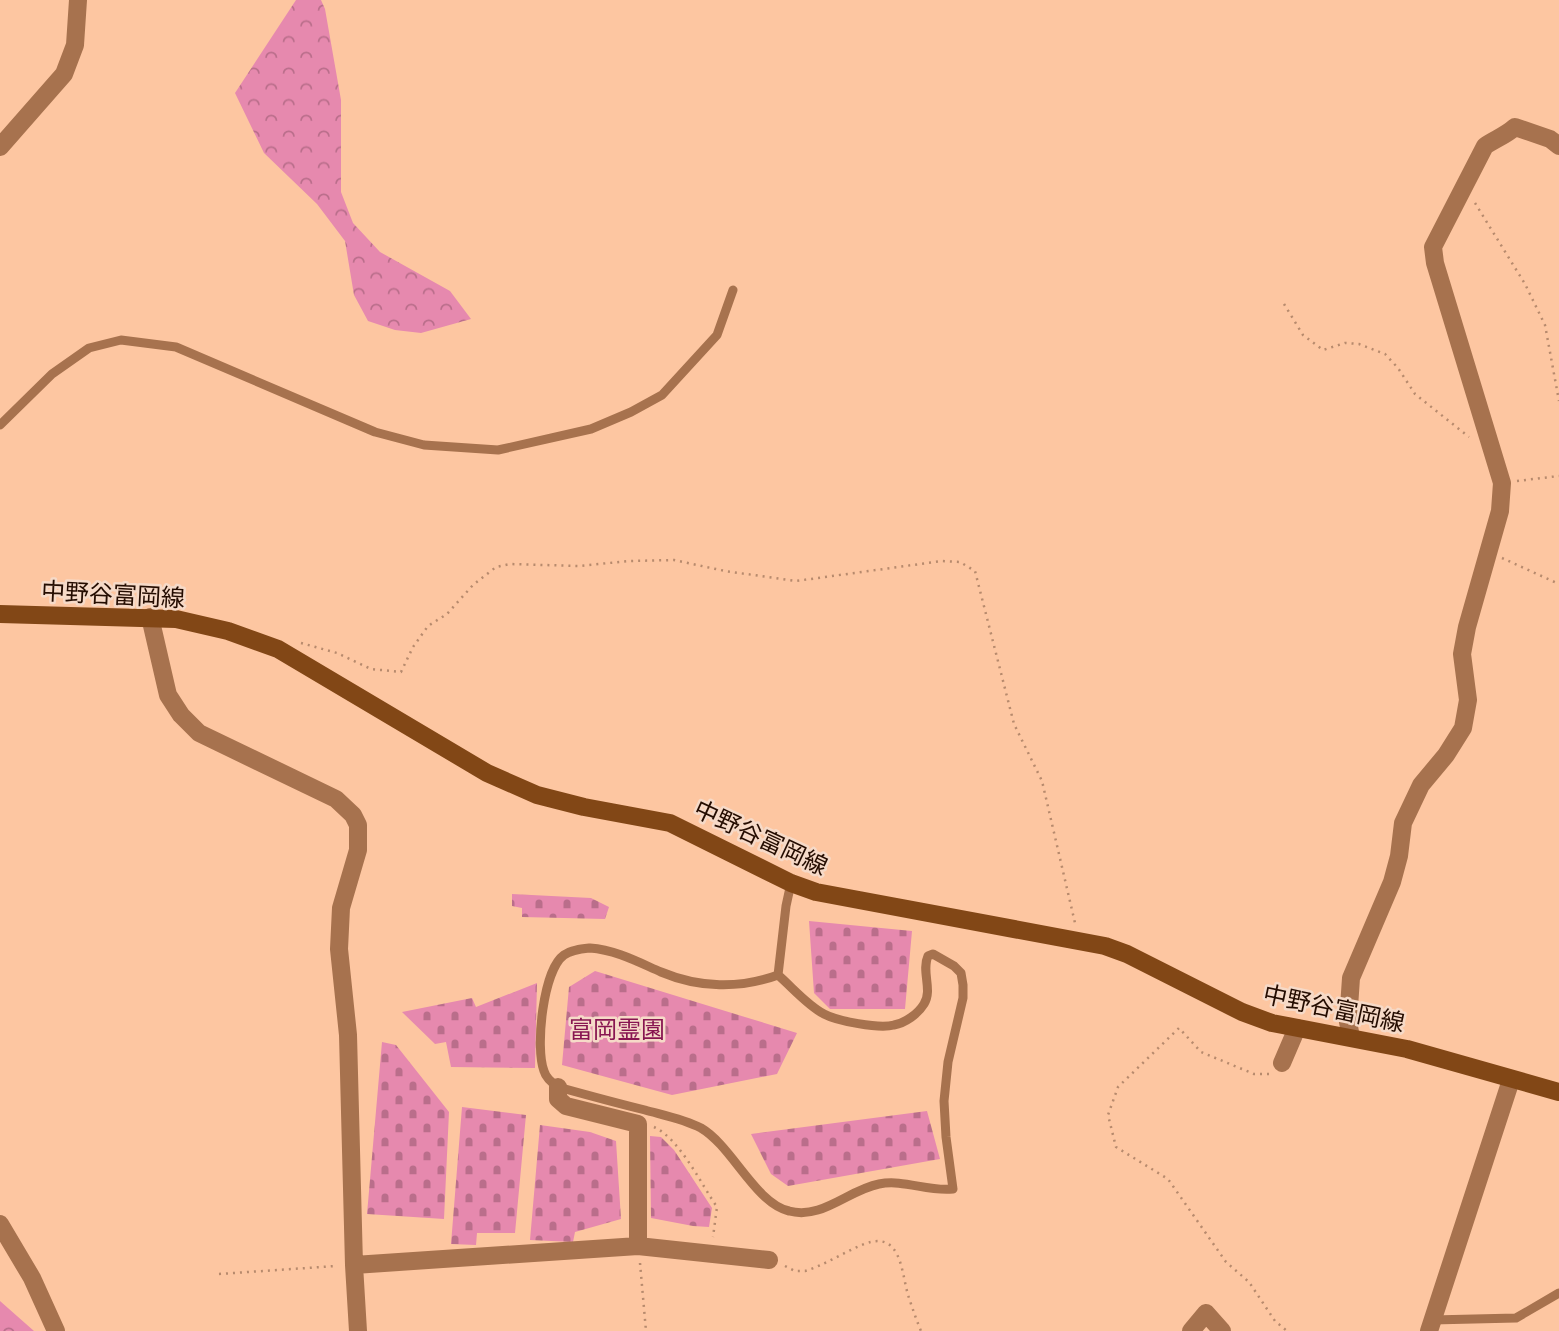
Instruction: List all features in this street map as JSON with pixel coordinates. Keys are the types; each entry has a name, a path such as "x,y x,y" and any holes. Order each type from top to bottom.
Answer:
{"main road":[{"name":"中野谷富岡線","path":"0,614 150,617 199,624 278,649 487,773 549,798 670,823 791,883 816,892 1079,940 1127,954 1242,1012 1272,1023 1407,1049 1559,1092"}],"street":[{"path":"0,146 64,74 75,45 78,0"},
{"path":"1351,1037 1348,1022 1351,978 1392,882 1399,856 1403,823 1420,785 1446,755 1463,728 1468,700 1462,654 1467,627 1500,511 1502,483 1435,263 1433,247 1485,146 1493,140 1501,139 1515,127 1550,139 1559,146"},
{"path":"150,617 168,695 190,725 212,741 336,799 353,815 358,825 358,850 341,908 338,949 348,1035 358,1331"},
{"path":"1282,1063 1297,1028"},
{"path":"1431,1325 1511,1080"},
{"path":"558,1087 558,1099 566,1106 639,1124 638,1246"},
{"path":"0,1224 32,1278 56,1331"},
{"path":"354,1265 638,1246 769,1260"},
{"path":"1191,1331 1206,1313 1222,1331"}],"lane":[{"path":"0,425 52,374 89,348 121,340 176,347 375,432 424,444 498,450 591,429 662,395 717,335 733,290"},
{"path":"778,975 791,883"},
{"path":"602,949 688,981 714,984 761,981 778,975 825,1014 892,1026 914,1015 927,1000 925,967 928,956 933,954 961,973 963,998 948,1062 944,1101 953,1189 877,1184 812,1212 788,1211 766,1197 713,1137 702,1129 667,1116 558,1087 550,1082 544,1072 541,1056 542,1021 548,982 562,956 574,950 602,949"},
{"path":"1431,1325 1516,1318 1559,1293"}],"path":[{"path":"1464,186 1525,284 1545,325 1559,401"},
{"path":"1284,304 1303,335 1323,349 1345,343 1359,344 1385,355 1398,368 1415,394 1479,444 1490,447"},
{"path":"1502,483 1559,476"},
{"path":"1489,553 1559,584"},
{"path":"278,649 290,640 337,653 371,669 401,672 413,647 428,626 447,614 473,585 496,567 510,564 579,566 674,560 747,575 796,581 942,561 960,562 975,571 1014,724 1042,781 1079,940"},
{"path":"1282,1063 1274,1072 1266,1075 1254,1074 1201,1052 1180,1028 1118,1087 1108,1115 1116,1147 1168,1179 1226,1262 1249,1282 1275,1321 1287,1331"},
{"path":"639,1124 650,1125 671,1139 717,1207 711,1254"},
{"path":"769,1260 804,1271 862,1245 878,1240 887,1242 900,1259 908,1295 921,1331"},
{"path":"638,1246 646,1331"},
{"path":"219,1274 354,1265"}],"green space":[{"path":"296,0 321,0 325,9 341,100 341,192 353,223 380,252 450,291 471,319 421,333 395,330 368,321 354,295 345,241 317,204 264,153 235,93"},
{"path":"512,894 591,898 609,907 605,919 522,917 522,908 512,906"},
{"path":"809,921 912,931 905,1009 830,1009 814,993"},
{"name":"富岡霊園","path":"595,971 797,1033 777,1074 672,1095 562,1065 569,987"},
{"path":"537,983 535,1068 451,1067 446,1042 435,1044 402,1012 472,998 476,1007"},
{"path":"382,1042 396,1045 449,1112 444,1219 367,1214"},
{"path":"462,1107 526,1115 515,1233 477,1233 476,1245 451,1244"},
{"path":"927,1111 940,1159 788,1186 771,1174 751,1134"},
{"path":"540,1125 590,1132 616,1141 621,1219 575,1232 573,1242 530,1240"},
{"path":"650,1136 661,1137 674,1150 712,1208 709,1227 651,1218"},
{"path":"0,1301 34,1331 0,1331"}]}
